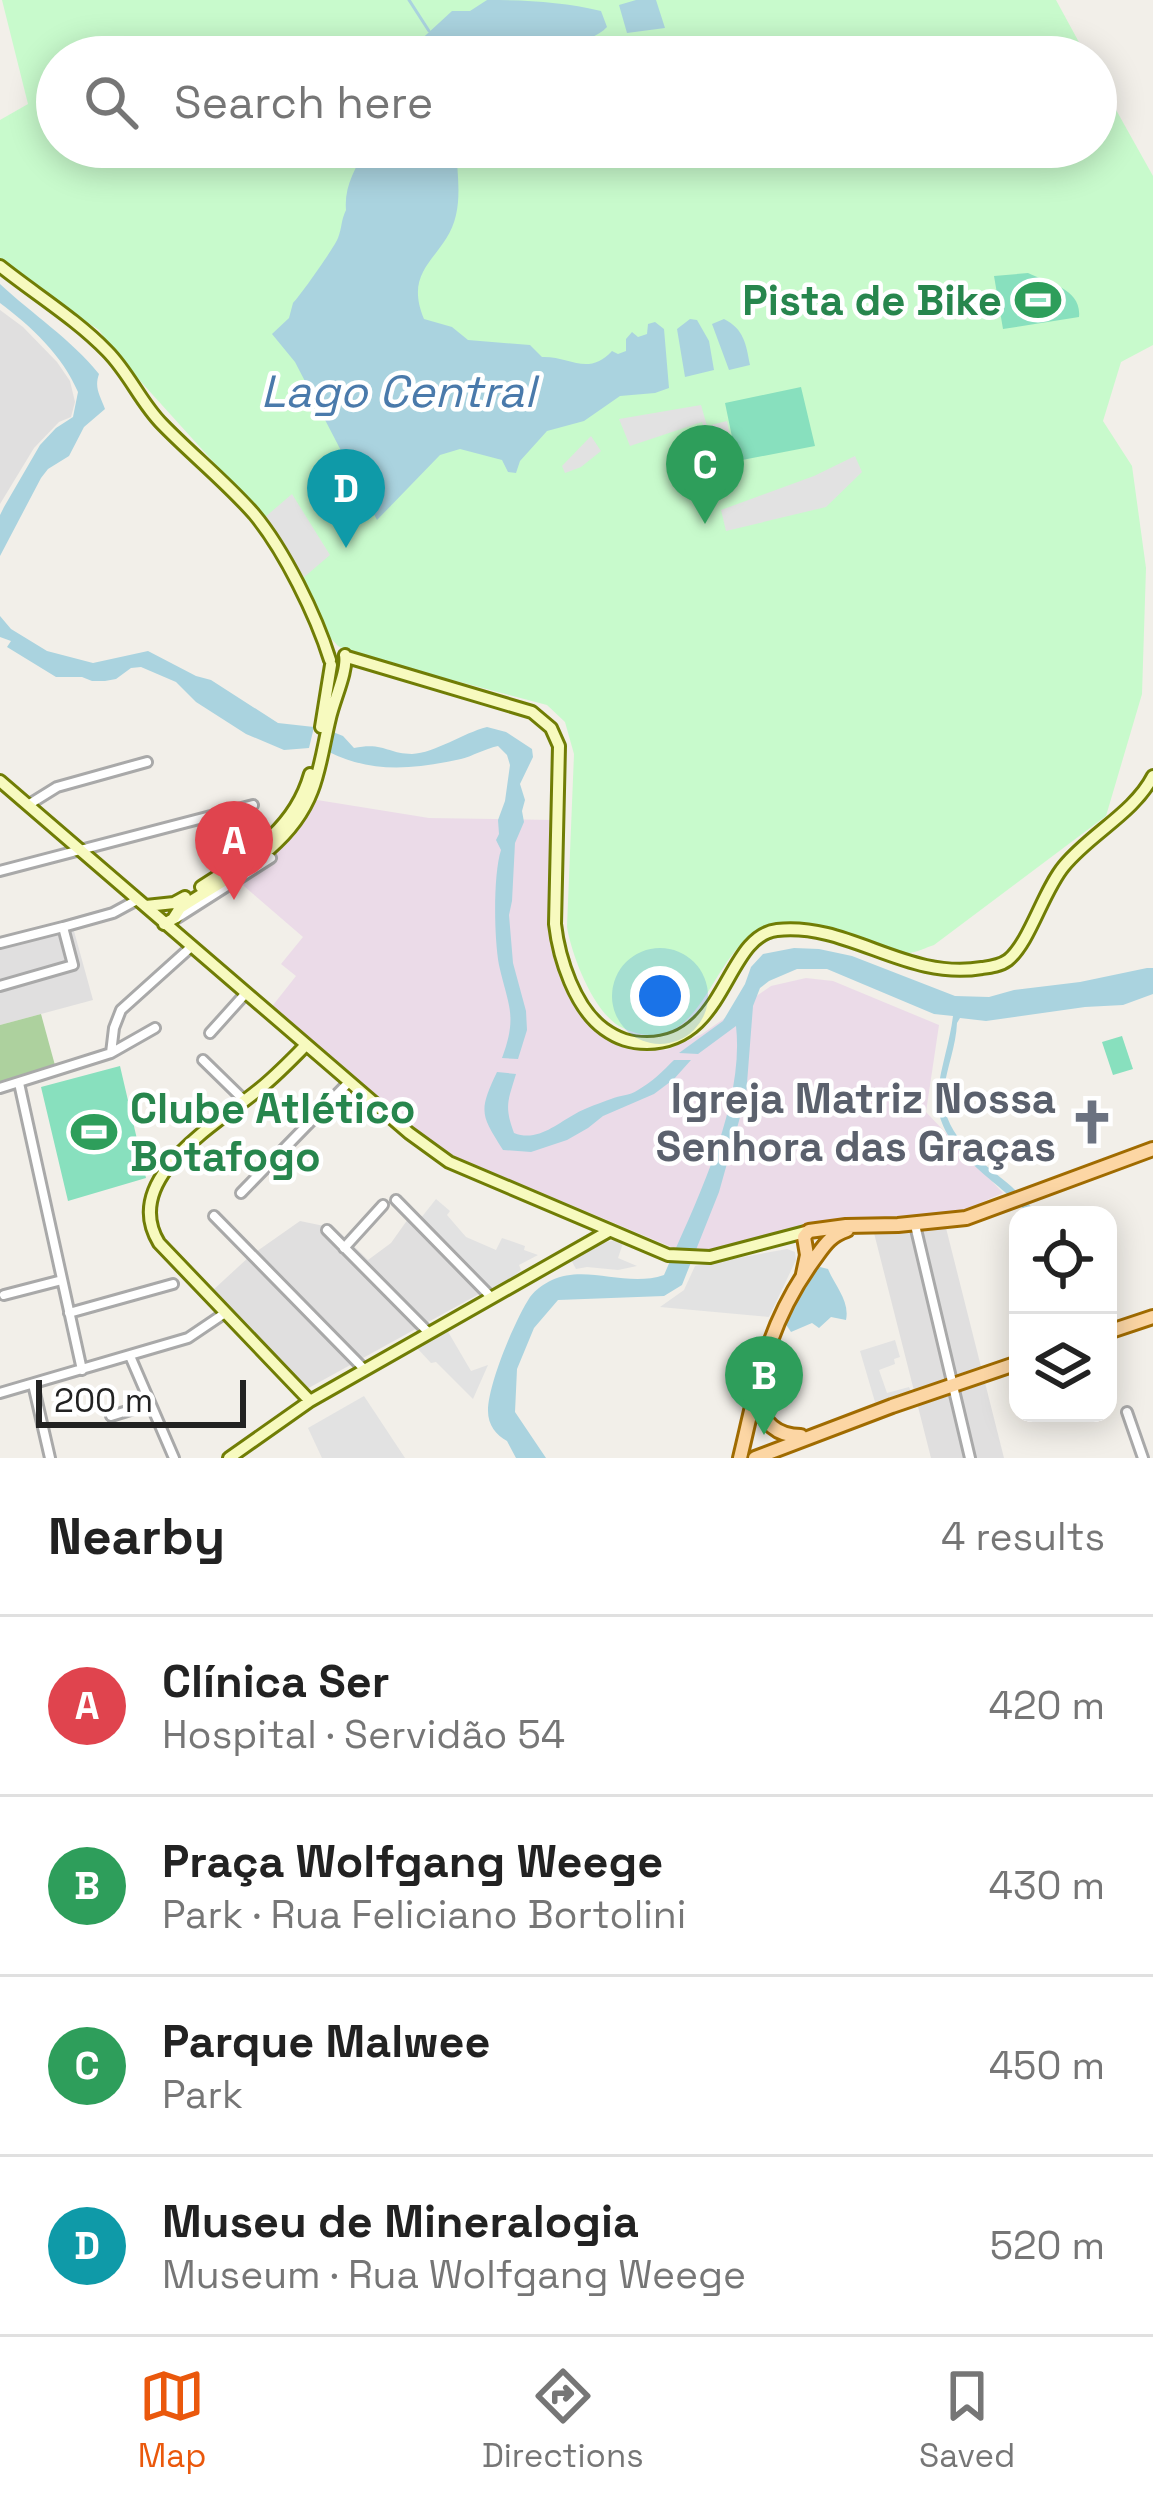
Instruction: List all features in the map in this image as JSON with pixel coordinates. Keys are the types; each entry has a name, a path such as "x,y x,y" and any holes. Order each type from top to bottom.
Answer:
{"main road":[{"path":"0,266 104,348 158,420 256,517 273,540 326,644 330,662 327,714"},
{"path":"326,644 346,660 524,709 551,728 559,746 555,924 559,949 583,1007 599,1026 627,1042 660,1043 692,1028 716,1001 750,945 776,930 829,934 935,970 998,965 1014,953 1066,862 1134,802 1153,776"},
{"path":"330,662 338,670 346,660"},
{"path":"167,913 257,860 279,842 306,805 327,714 346,660"},
{"path":"0,781 139,902 167,913 191,947 441,1157 660,1252 705,1257 846,1226 966,1218 1153,1149"},
{"path":"306,1045 173,1160 152,1195 149,1220 159,1243 310,1401"},
{"path":"587,1222 592,1243"},
{"path":"740,1458 775,1323 830,1237 860,1226"},
{"path":"230,1458 310,1401 609,1232"},
{"path":"803,1274 809,1235"},
{"path":"1117,1329 1153,1317"},
{"path":"754,1401 751,1435 758,1456 1009,1366"},
{"path":"754,1401 774,1429 794,1437 808,1436"}],"street":[{"path":"28,805 57,787 147,762"},
{"path":"0,871 253,805"},
{"path":"167,913 271,858"},
{"path":"0,944 139,902"},
{"path":"0,986 74,965 63,927"},
{"path":"111,1053 113,1028 121,1010 191,947"},
{"path":"210,1033 246,993"},
{"path":"0,1088 111,1053 155,1028"},
{"path":"203,1060 245,1100"},
{"path":"241,1193 349,1082"},
{"path":"19,1083 82,1370"},
{"path":"396,1200 492,1298"},
{"path":"344,1248 383,1205"},
{"path":"214,1216 364,1369"},
{"path":"914,1223 970,1458"},
{"path":"326,1230 429,1333"},
{"path":"4,1295 62,1280"},
{"path":"69,1313 173,1284"},
{"path":"0,1393 188,1338 225,1313"},
{"path":"130,1356 174,1458"},
{"path":"34,1384 50,1458"},
{"path":"111,1416 150,1404"},
{"path":"1127,1412 1143,1458"}],"shaded area":[{"path":"0,310 57,362 70,381 75,402 71,417 59,422 34,448 0,504"},
{"path":"701,405 707,426 727,421 738,470 720,476 702,422 630,446 619,419"},
{"path":"591,436 601,451 565,473 562,466"},
{"path":"855,456 862,472 826,507 726,531 721,510"},
{"path":"292,494 330,555 303,578 264,518"},
{"path":"311,799 429,818 554,820 549,933 559,971 589,1024 631,1050 667,1050 702,1034 771,986 806,978 833,981 939,1025 926,1112 1003,1193 962,1211 829,1222 719,1249 676,1249 428,1145 270,1009 296,976 281,964 303,937 237,880 293,836"},
{"path":"128,898 139,908 74,931 93,1000 0,1025 0,945 58,928 57,922"},
{"path":"436,1199 466,1237 496,1250 502,1238 538,1255 519,1265 521,1270 495,1292 421,1218"},
{"path":"408,1219 479,1294 305,1390 212,1291 250,1256 300,1221 331,1224 368,1260 391,1243"},
{"path":"946,1228 1004,1458 931,1458 874,1233"},
{"path":"615,1240 623,1243 618,1258 637,1266 576,1269 571,1260"},
{"path":"787,1249 795,1252 796,1260 769,1317 660,1307 684,1290 695,1266"},
{"path":"447,1330 471,1371 488,1365 473,1399 416,1347"},
{"path":"895,1340 900,1357 879,1370 887,1393 909,1387 911,1391 875,1402 860,1351"},
{"path":"364,1396 405,1458 322,1458 308,1428"}],"green space":[{"path":"2,0 1056,0 1076,36 36,36 36,168 1117,168 1117,112 1153,176 1153,345 1121,362 1103,421 1132,466 1146,568 1142,694 1106,816 934,945 902,953 814,928 774,926 752,935 735,951 691,1015 673,1030 651,1035 623,1028 603,1011 586,984 567,927 574,754 565,722 547,705 338,646 327,634 275,530 99,330 0,265 0,120 28,104"},
{"name":"Pista de Bike","path":"1028,273 1070,293 1079,317 1003,329 994,276"},
{"path":"801,387 815,446 737,461 725,403"},
{"path":"41,1014 56,1069 0,1084 0,1025"},
{"path":"1122,1036 1133,1069 1113,1075 1102,1042"},
{"name":"Clube Atlético Botafogo","path":"120,1066 146,1178 68,1201 41,1087"}],"water":[{"path":"487,0 573,5 601,11 607,27 594,36 425,36 452,11 470,11"},
{"path":"656,0 665,28 627,33 619,5"},
{"name":"Lago Central","path":"457,168 456,215 418,287 424,319 452,327 468,340 530,345 542,357 587,364 612,351 626,351 626,339 632,332 638,337 647,334 648,324 655,322 664,329 669,388 620,396 584,421 547,431 520,461 516,473 508,472 502,460 460,449 440,455 377,520 295,362 272,334 289,318 293,303 338,238 355,170"},
{"path":"0,284 99,374 97,388 105,409 84,427 69,456 41,478 0,556 0,515 40,445 73,417 78,392 45,343 0,303"},
{"path":"690,319 697,320 709,341 714,370 685,377 677,329"},
{"path":"724,319 740,332 750,365 729,370 712,324"},
{"path":"0,616 11,629 47,651 93,663 148,651 211,680 278,723 314,727 309,748 284,750 246,734 196,702 176,682 141,667 105,681 56,677 7,647 11,641 0,637"},
{"path":"487,727 506,732 532,749 533,757 520,784 524,822 515,843 509,915 513,963 526,1011 527,1030 518,1059 502,1058 510,1020 495,923 501,850 496,840 510,765 507,755 498,746 461,759 394,768 362,764 329,752 333,732 354,748 372,746 412,754"},
{"path":"794,948 852,956 955,996 989,997 1153,968 1153,994 1123,1005 986,1021 960,1018 944,1089 948,1120 965,1146 1030,1206 1021,1206 955,1146 945,1129 938,1091 953,1016 934,1014 827,969 797,969 769,981 760,988 753,1006 746,1096 719,1192 682,1285 664,1296 558,1300 534,1328 517,1369 515,1412 546,1458 516,1458 493,1429 488,1411 497,1369 524,1307 540,1287 565,1276 635,1279 664,1275 725,1121 737,1056 736,1026 698,1054 679,1053 723,1021 751,967 763,954"},
{"path":"674,1060 691,1060 654,1094 603,1116 567,1140 531,1152 503,1150 486,1120 487,1096 497,1072 516,1074 509,1116 514,1133 530,1135 635,1092"},
{"path":"820,1267 828,1269 841,1294 846,1320 831,1317 819,1328 812,1323 791,1332 785,1323"}],"waterway":[{"path":"409,0 429,31"}],"place":[{"name":"Pista de Bike","path":"1038,300"},
{"name":"Parque Malwee","path":"705,524"},
{"name":"Museu de Mineralogia","path":"346,548"},
{"name":"Clínica Ser","path":"234,900"},
{"name":"Igreja Matriz Nossa Senhora das Graças","path":"1092,1122"},
{"name":"Clube Atlético Botafogo","path":"94,1132"},
{"name":"Praça Wolfgang Weege","path":"764,1435"}]}
